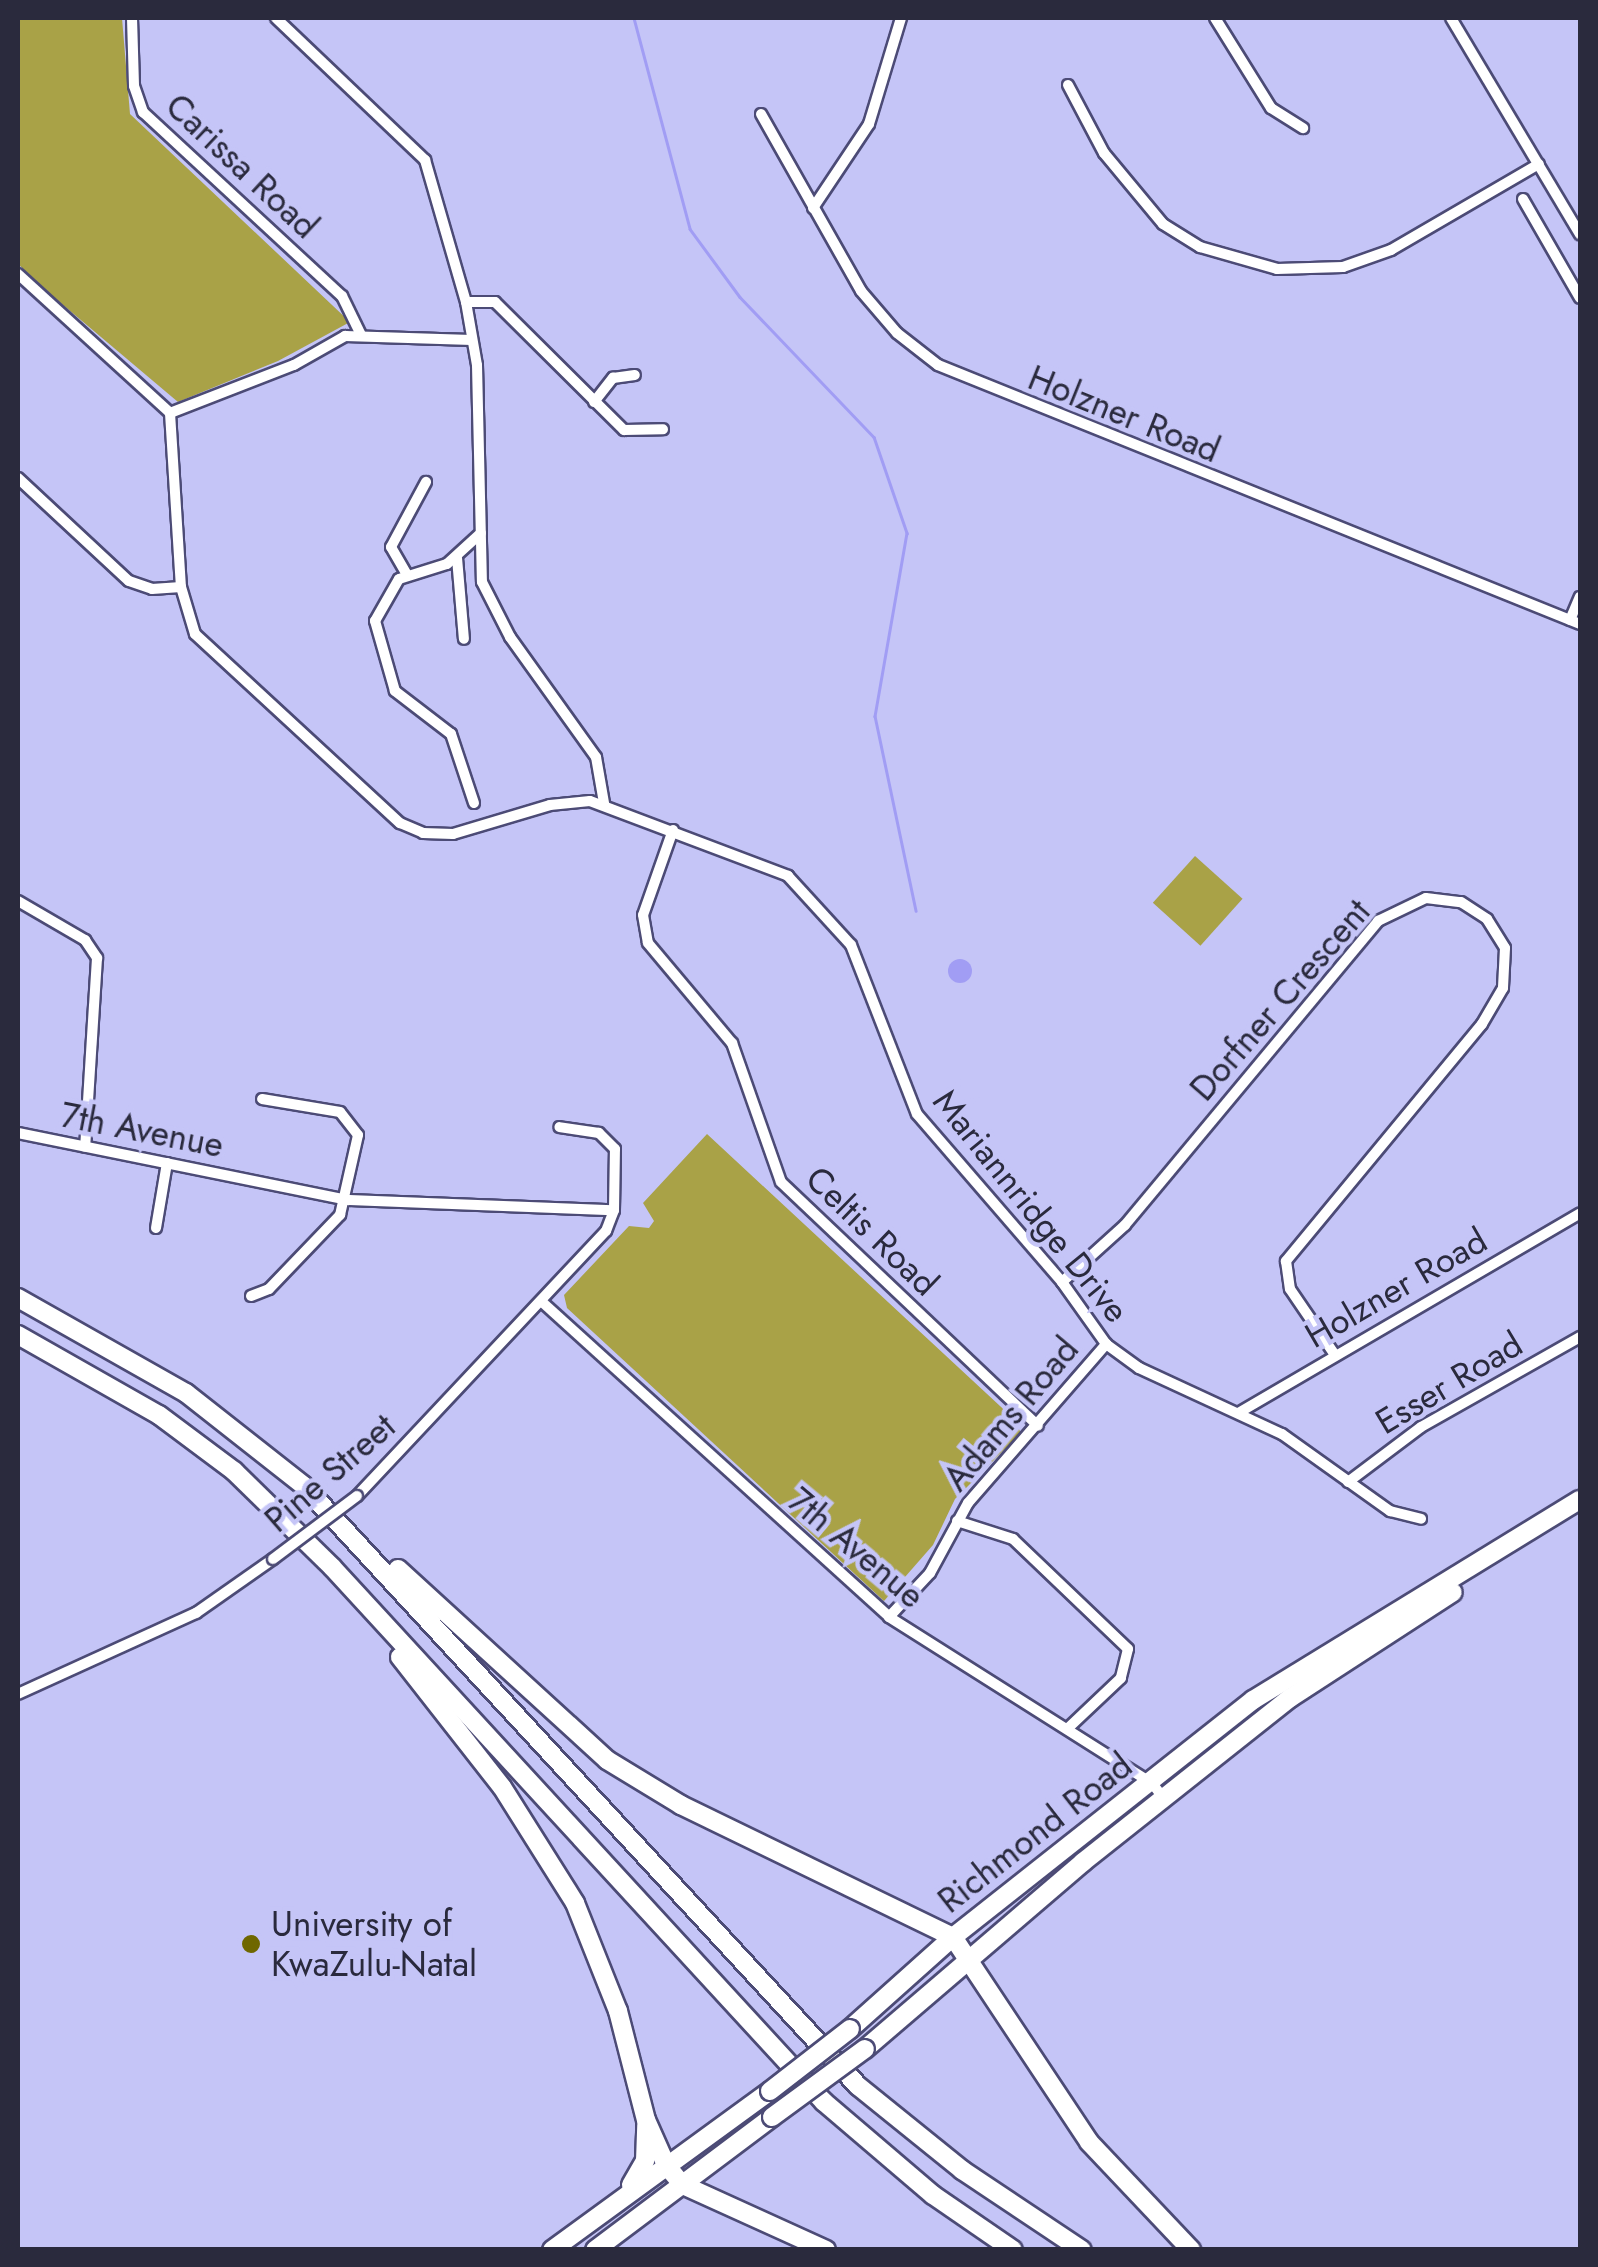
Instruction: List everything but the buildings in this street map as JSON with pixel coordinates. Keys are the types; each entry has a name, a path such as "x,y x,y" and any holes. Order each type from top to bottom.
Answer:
{"highway":[{"path":"18,1298 186,1393 251,1441 607,1760 680,1805 953,1937 1090,2142 1191,2250"},
{"path":"18,1335 186,1434 234,1471 332,1567 783,2061 871,2145 1013,2250"},
{"name":"Richmond Road","path":"552,2250 602,2208 770,2091 850,2029 953,1937 1279,1682 1580,1500"},
{"name":"Richmond Road","path":"595,2250 865,2049 1290,1698 1580,1512"},
{"path":"362,1542 677,1896 858,2086 962,2170 1082,2250"},
{"path":"332,1567 337,1585 494,1775 575,1903 618,2012 646,2120 666,2165 683,2185 826,2250"},
{"path":"989,1989 1004,1934"},
{"path":"602,2208 643,2170 646,2120"}],"street":[{"name":"Carissa Road","path":"132,18 134,86 143,112 342,296 361,335"},
{"path":"276,18 425,160 466,302 472,340 488,603 596,757 604,803"},
{"path":"813,208 868,124 901,18"},
{"path":"1215,18 1272,108 1303,128"},
{"path":"1451,18 1580,234"},
{"path":"1068,85 1104,153 1163,224 1200,247 1277,269 1343,268 1391,250 1539,164"},
{"name":"Holzner Road","path":"761,114 813,208 880,314 938,364 1575,622"},
{"path":"1523,199 1580,298"},
{"path":"18,274 170,412 294,365 345,336 472,340"},
{"path":"466,302 494,302 629,432 663,429"},
{"path":"594,402 613,378 636,375"},
{"name":"Mariannridge Drive","path":"170,412 181,587 195,634 411,830 453,834 550,805 604,803 778,870 840,932 858,957 918,1114 1062,1282 1106,1344 1139,1368 1240,1412 1399,1516 1421,1519"},
{"path":"18,478 129,580 152,589 181,587"},
{"path":"406,574 390,547 426,482"},
{"path":"474,803 451,734 404,701 392,680 376,621 387,591 406,574 457,558 482,532"},
{"path":"457,558 464,639"},
{"path":"1575,622 1580,597"},
{"name":"Celtis Road","path":"673,830 643,916 648,943 732,1043 781,1182 1038,1426"},
{"name":"Dorfner Crescent","path":"1062,1282 1125,1224 1389,912 1426,898 1461,902 1487,919 1505,948 1504,988 1482,1024 1286,1261 1290,1289 1335,1355"},
{"path":"18,901 85,940 97,958 85,1146"},
{"path":"251,1296 269,1289 348,1200 355,1124 316,1105 262,1099"},
{"path":"559,1128 588,1129 613,1144 614,1210"},
{"name":"7th Avenue","path":"18,1133 348,1200 614,1210"},
{"path":"156,1228 167,1163"},
{"path":"588,1209 600,1238"},
{"name":"Pine Street","path":"18,1694 196,1613 357,1496 600,1238 614,1210"},
{"name":"Holzner Road","path":"1240,1412 1580,1214"},
{"name":"7th Avenue","path":"540,1301 889,1617 1152,1783 1164,1799"},
{"name":"Esser Road","path":"1348,1482 1422,1427 1580,1336"},
{"name":"Adams Road","path":"889,1617 930,1573 958,1521 1106,1344"},
{"path":"958,1521 1013,1539 1128,1649 1121,1678 1067,1729"}],"shaded area":[{"path":"18,18 122,18 130,114 350,322 278,361 178,402 50,294 18,264"},
{"path":"1195,856 1243,899 1200,946 1153,903"},
{"path":"960,959 972,971 960,983 948,971"},
{"path":"707,1134 1014,1419 1021,1433 955,1499 933,1545 884,1601 567,1308 564,1295 629,1226 649,1228 654,1221 643,1203"}],"waterway":[{"path":"634,18 690,229 740,297 874,437 907,533 875,716 916,911"}],"place":[{"name":"University of KwaZulu-Natal","path":"251,1944"}]}
